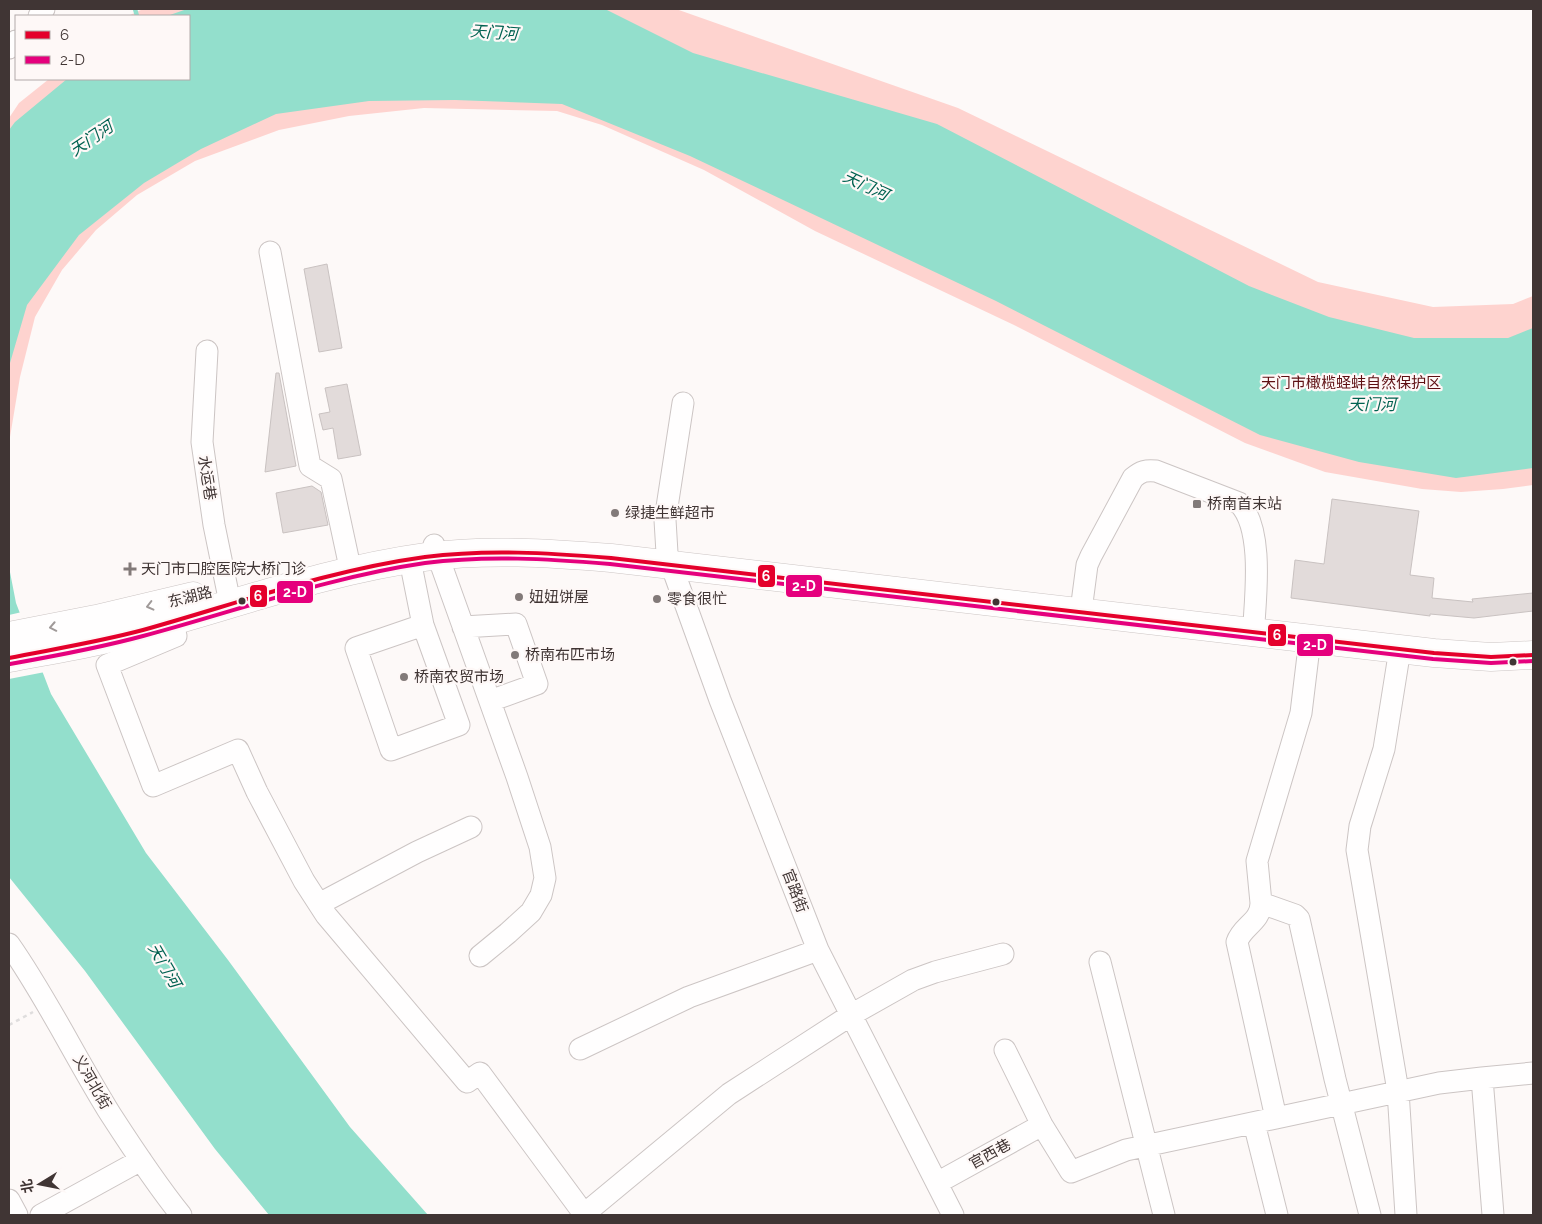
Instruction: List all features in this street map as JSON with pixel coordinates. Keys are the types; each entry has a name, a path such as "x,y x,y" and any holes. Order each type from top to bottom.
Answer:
{"main road":[{"name":"东湖路","path":"99,630 228,595 349,566 485,540 546,541 669,559 1310,639 1491,657 1533,655"},
{"name":"东湖路","path":"349,566 410,560 436,550"},
{"name":"东湖路","path":"669,559 1082,603 1466,649 1491,650 1533,647"},
{"name":"东湖路","path":"99,630 172,620 228,595"},
{"path":"9,636 99,630"},
{"path":"9,658 99,630"}],"street":[{"path":"270,252 310,466 331,479 349,566"},
{"name":"水运巷","path":"207,351 202,442 214,525 228,595"},
{"name":"官路街","path":"684,403 665,520 669,559 720,700 818,950 954,1215"},
{"path":"1082,603 1087,566 1091,556 1133,478 1143,470 1149,470 1239,503 1244,509 1249,517 1258,570 1254,623"},
{"path":"436,550 540,847 545,878 542,895 531,912 508,934 480,956"},
{"path":"410,560 423,625 459,725 391,750 356,648 423,625"},
{"path":"172,620 176,636 107,665 153,786 238,750 257,792 304,881 344,938 467,1082 480,1073 583,1215 729,1094 851,1015 913,980 935,972 1003,954"},
{"path":"463,627 516,624 537,684 490,701"},
{"path":"1276,1118 1238,942 1242,931 1255,921 1259,915 1261,904 1257,861 1301,713 1310,639"},
{"path":"1400,649 1384,749 1360,826 1358,850 1398,1091 1406,1215"},
{"path":"319,904 417,852 471,827"},
{"path":"1261,904 1295,915 1299,919 1341,1103 1370,1215"},
{"name":"义河北街","path":"9,944 30,975 110,1114 181,1215"},
{"path":"580,1049 689,997 818,950"},
{"path":"1100,962 1164,1215"},
{"path":"1005,1050 1042,1125 1071,1172 1126,1150 1341,1103 1439,1083 1533,1073"},
{"path":"1482,1078 1493,1215"},
{"path":"1254,1123 1277,1215"},
{"name":"官西巷","path":"937,1183 1042,1125"},
{"path":"41,1215 141,1160"},
{"path":"9,1200 18,1215"}],"path":[{"path":"9,1025 47,1004"}],"green space":[{"name":"天门市橄榄蛏蚌自然保护区","path":"143,9 676,9 958,108 1318,282 1433,307 1513,304 1533,296 1533,485 1461,492 1422,489 1325,472 1245,443 1014,325 815,231 704,170 602,125 557,111 424,108 349,116 279,130 195,161 137,195 96,230 62,270 35,317 20,377 9,443 9,118 19,103 48,80 190,80 190,15 130,15"}],"water":[{"name":"天门市橄榄蛏蚌自然保护区","path":"187,9 605,9 693,53 937,124 1249,286 1329,317 1414,338 1508,338 1533,328 1533,468 1456,478 1359,462 1260,435 996,301 690,156 562,104 455,100 369,101 276,114 201,149 144,183 79,235 27,305 10,363 9,376 9,130 15,122 66,80 190,80 190,15 170,15"},
{"name":"天门河","path":"9,567 16,603 51,694 146,853 228,960 350,1127 428,1215 269,1215 215,1149 85,971 9,877"}],"pier":[{"path":"22,612 45,672 9,679 9,615"}],"building":[{"path":"327,264 342,348 319,352 304,269"},
{"path":"276,373 279,373 296,466 265,472"},
{"path":"347,384 361,455 338,459 333,428 323,430 319,414 330,412 325,388"},
{"path":"312,486 321,492 328,525 283,533 276,493"},
{"path":"1332,499 1419,511 1410,575 1434,578 1432,598 1473,602 1472,599 1533,593 1533,611 1474,618 1430,614 1430,616 1291,598 1295,560 1324,564"}],"waterway":[{"path":"135,9 137,15"}],"transit line":[{"name":"6","path":"9,658 93,642 143,630 354,570 425,557 495,552 611,558 1434,653 1491,657 1533,655"},
{"name":"2-D","path":"10,664 126,640 283,595 389,569 425,563 495,558 610,564 1433,659 1491,663 1533,661"}],"place":[{"name":"桥南首末站","path":"1197,504"},
{"name":"绿捷生鲜超市","path":"615,513"},
{"name":"天门市口腔医院大桥门诊","path":"130,569"},
{"name":"妞妞饼屋","path":"519,597"},
{"name":"零食很忙","path":"657,599"},
{"name":"桥南布匹市场","path":"515,655"},
{"name":"桥南农贸市场","path":"404,677"}]}
